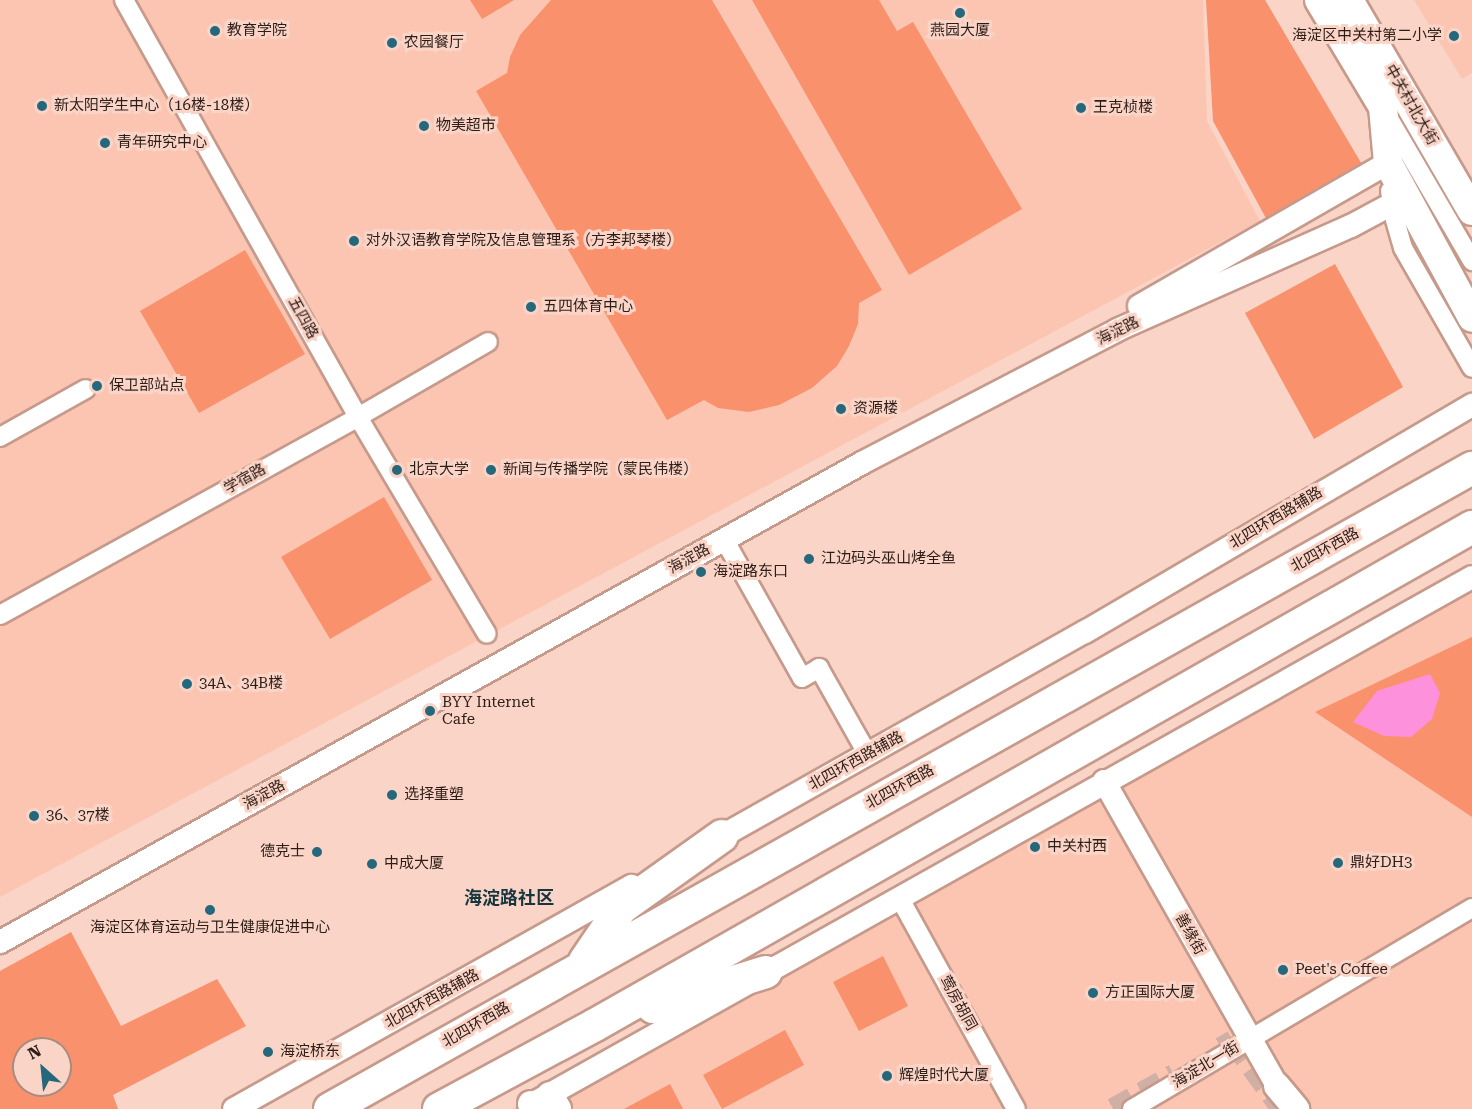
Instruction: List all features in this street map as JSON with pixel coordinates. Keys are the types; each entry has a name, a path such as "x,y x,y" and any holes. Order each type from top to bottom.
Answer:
{"highway":[{"name":"北四环西路","path":"330,1109 583,964 1472,468"},
{"path":"439,1109 595,1025 1472,527"},
{"path":"583,964 621,908 722,836"},
{"path":"595,1025 766,972"}],"main road":[{"name":"中关村北大街","path":"1319,0 1383,107 1388,163 1472,318"},
{"name":"中关村北大街","path":"1349,0 1472,211"},
{"name":"善缘街","path":"1280,1098 1296,1109"}],"street":[{"name":"五四路","path":"124,0 358,417 487,634"},
{"name":"中关村北大街","path":"1383,107 1472,261"},
{"name":"中关村北大街","path":"1388,163 1392,204 1403,248 1472,368"},
{"path":"1117,330 1133,309 1388,163"},
{"name":"海淀路","path":"0,942 724,539 1117,330 1351,225 1392,204"},
{"name":"学宿路","path":"0,615 358,417 488,342"},
{"path":"0,437 86,389"},
{"name":"北四环西路辅路","path":"234,1109 868,755 1471,409"},
{"path":"724,539 801,678 819,668 868,755"},
{"path":"539,1105 766,972 1472,577"},
{"name":"善缘街","path":"1104,781 1280,1098"},
{"name":"莺房胡同","path":"899,897 1016,1109"},
{"name":"海淀北一街","path":"1132,1109 1249,1039 1469,917"}],"shaded area":[{"name":"北京大学","path":"0,0 1203,0 1207,121 1260,221 0,897"},
{"path":"470,0 514,0 482,19"},
{"path":"551,0 712,0 882,290 859,303 858,324 849,346 837,366 812,388 779,405 749,412 718,408 704,400 667,420 476,91 507,73 510,57 520,35"},
{"path":"752,0 879,0 897,31 913,22 1022,209 909,275"},
{"path":"1206,0 1265,0 1370,178 1274,233 1213,121"},
{"name":"海淀区中关村第二小学","path":"1414,0 1472,0 1472,73 1462,79"},
{"path":"245,250 305,354 199,413 140,311"},
{"path":"1335,264 1403,387 1314,439 1245,313"},
{"path":"384,497 432,580 330,639 281,557"},
{"path":"1472,576 1472,1109 512,1109 1328,657"},
{"path":"1472,637 1472,817 1315,712"},
{"path":"1430,674 1440,693 1432,719 1411,737 1384,736 1353,722 1377,691"},
{"path":"71,932 121,1026 217,979 246,1026 113,1095 118,1109 0,1109 0,971"},
{"path":"883,956 908,1006 859,1031 833,982"},
{"path":"785,1030 804,1065 722,1109 703,1075"},
{"path":"670,1084 683,1109 624,1109"}],"tunnel":[{"path":"1221,1048 1233,1041 1279,1105"},
{"path":"1113,1109 1174,1075"}],"place":[{"name":"燕园大厦","path":"960,13"},
{"name":"教育学院","path":"215,31"},
{"name":"海淀区中关村第二小学","path":"1454,36"},
{"name":"农园餐厅","path":"392,43"},
{"name":"新太阳学生中心（16楼-18楼）","path":"42,106"},
{"name":"王克桢楼","path":"1081,108"},
{"name":"物美超市","path":"424,126"},
{"name":"青年研究中心","path":"105,143"},
{"name":"对外汉语教育学院及信息管理系（方李邦琴楼）","path":"354,241"},
{"name":"五四体育中心","path":"531,307"},
{"name":"保卫部站点","path":"97,386"},
{"name":"资源楼","path":"841,409"},
{"name":"北京大学","path":"397,470"},
{"name":"新闻与传播学院（蒙民伟楼）","path":"491,470"},
{"name":"江边码头巫山烤全鱼","path":"809,559"},
{"name":"海淀路东口","path":"701,572"},
{"name":"34A、34B楼","path":"187,684"},
{"name":"BYY Internet Cafe","path":"430,711"},
{"name":"选择重塑","path":"392,795"},
{"name":"36、37楼","path":"34,816"},
{"name":"中关村西","path":"1035,847"},
{"name":"德克士","path":"317,852"},
{"name":"鼎好DH3","path":"1338,863"},
{"name":"中成大厦","path":"372,864"},
{"name":"海淀区体育运动与卫生健康促进中心","path":"210,910"},
{"name":"Peet's Coffee","path":"1283,970"},
{"name":"方正国际大厦","path":"1093,993"},
{"name":"海淀桥东","path":"268,1052"},
{"name":"辉煌时代大厦","path":"887,1076"}],"district":[{"name":"海淀路社区","path":"509,898"}]}
